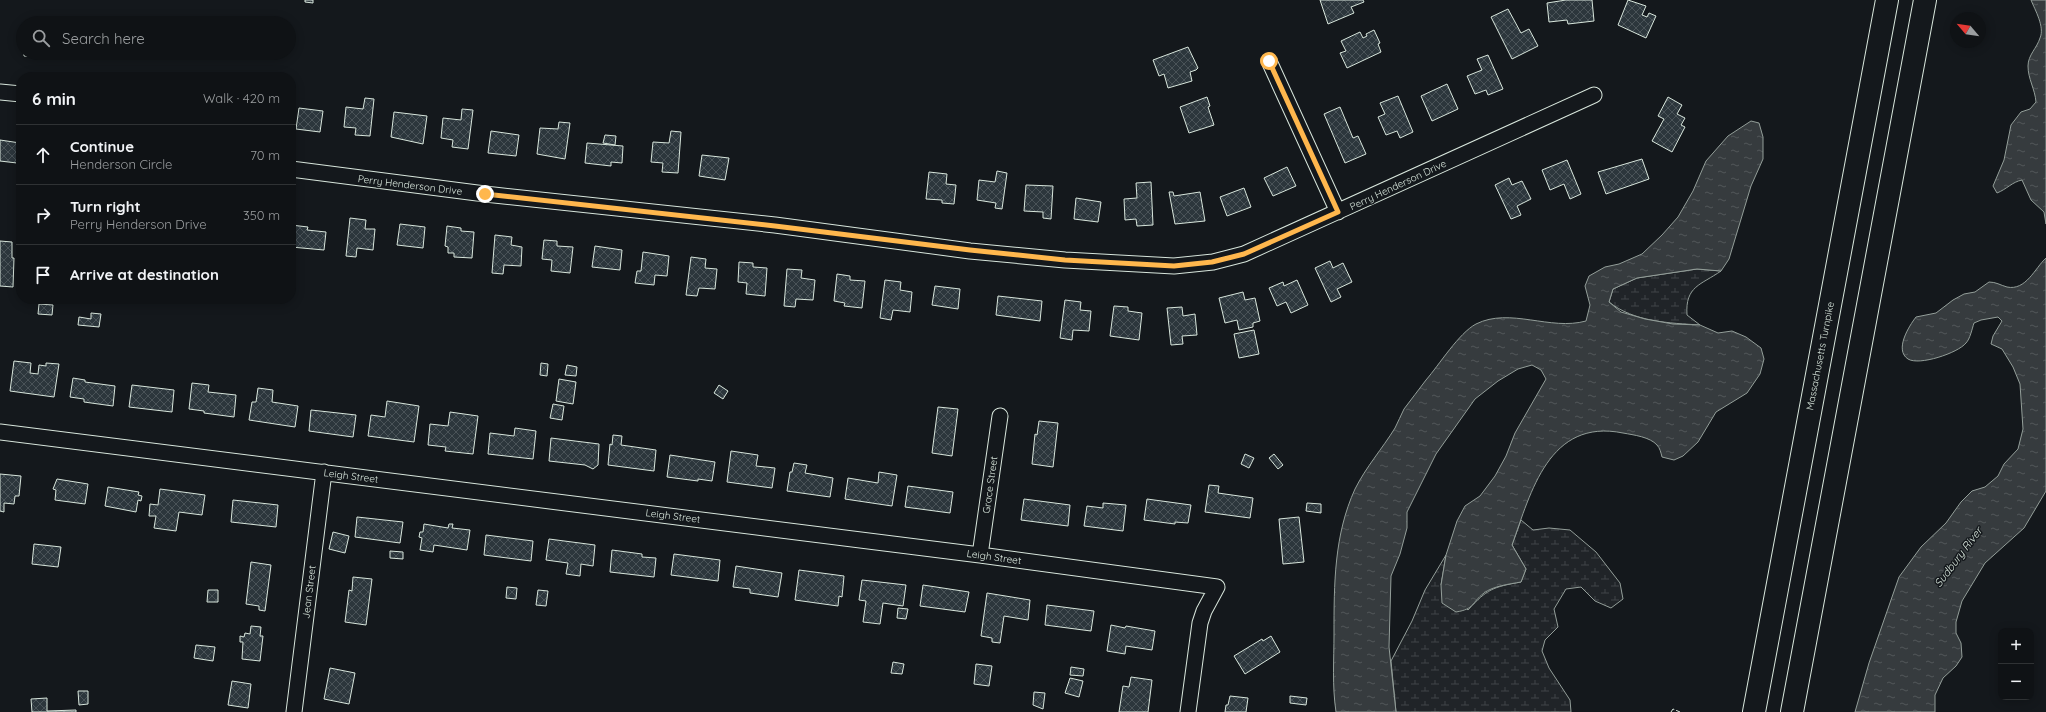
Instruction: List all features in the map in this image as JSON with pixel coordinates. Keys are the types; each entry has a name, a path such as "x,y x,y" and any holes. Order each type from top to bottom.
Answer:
{"highway":[{"name":"Massachusetts Turnpike","path":"1754,712 1887,0"},
{"path":"1792,712 1925,0"},
{"path":"1742,712 1768,635"}],"street":[{"path":"1269,61 1338,212"},
{"path":"0,92 16,94"},
{"name":"Perry Henderson Drive","path":"296,171 970,250 1138,266 1174,266 1212,262 1244,254 1594,95"},
{"name":"Grace Street","path":"980,555 1000,416"},
{"name":"Leigh Street","path":"0,432 980,555 1217,587 1204,611 1200,623 1188,712"},
{"name":"Jean Street","path":"294,712 324,472"}],"green space":[{"path":"1697,269 1721,271 1696,287 1689,298 1687,315 1700,325 1664,322 1641,318 1619,309 1609,302 1613,289 1637,278"},
{"path":"1521,520 1533,530 1549,528 1570,530 1596,552 1620,583 1623,599 1611,608 1595,601 1581,587 1566,589 1554,609 1558,627 1545,640 1542,651 1549,668 1570,700 1571,712 1396,712 1391,661 1412,621 1425,590 1446,555 1441,585 1468,610 1480,597 1491,590 1521,582 1526,569 1512,545"}],"water":[{"path":"2031,0 2046,0 2046,224 2044,212 2031,200 2022,180 2015,182 1997,193 1993,186 2004,160 2011,125 2021,112 2030,109 2036,102 2029,75 2028,62 2040,38 2041,29 2039,19"},
{"path":"1751,121 1759,123 1763,137 1763,159 1751,186 1729,259 1721,271 1697,269 1637,278 1613,289 1609,302 1621,312 1645,319 1673,324 1700,325 1718,333 1732,331 1746,337 1761,348 1764,359 1760,374 1747,393 1716,412 1698,442 1683,456 1674,460 1662,457 1658,446 1654,442 1642,437 1623,433 1598,431 1577,437 1560,448 1547,464 1536,482 1512,545 1526,569 1521,582 1492,589 1484,593 1467,609 1456,612 1442,603 1441,585 1446,555 1457,521 1465,506 1480,496 1495,476 1506,456 1515,433 1546,379 1541,370 1532,365 1518,369 1498,381 1475,399 1436,454 1407,512 1407,528 1400,554 1391,576 1389,647 1396,712 1336,712 1334,682 1334,597 1339,542 1343,524 1355,489 1364,473 1395,428 1404,409 1456,342 1463,334 1476,324 1489,319 1502,318 1516,318 1558,323 1586,321 1590,305 1585,286 1589,276 1605,267 1619,264 1642,254 1662,235 1678,217 1693,191 1706,161 1728,136"},
{"name":"Sudbury River","path":"2046,258 2046,491 2024,528 1985,563 1962,601 1956,622 1956,633 1961,643 1962,657 1956,666 1943,678 1935,695 1935,712 1855,712 1869,663 1899,577 1921,547 1946,523 1961,502 1972,491 1985,487 1998,476 2004,464 2018,449 2023,429 2020,384 2013,367 2002,349 1991,344 1993,336 2002,321 1998,317 1981,320 1974,323 1969,339 1962,347 1929,360 1913,361 1908,359 1902,350 1904,338 1916,317 1936,313 1953,300 1964,294 1975,292 1989,282 2007,287 2020,286 2030,278"}],"building":[{"path":"305,0 313,0 313,3 305,2"},
{"path":"1320,0 1363,0 1364,2 1351,7 1354,13 1328,24"},
{"path":"1566,0 1592,0 1594,21 1568,24 1567,20 1549,22 1547,3"},
{"path":"1628,0 1646,6 1642,15 1647,17 1649,13 1656,16 1646,38 1618,25"},
{"path":"1508,9 1521,33 1529,29 1538,46 1512,59 1491,17"},
{"path":"1374,30 1380,43 1378,44 1381,52 1347,68 1340,53 1346,51 1341,41 1360,32 1363,38 1367,36 1366,34"},
{"path":"1188,47 1198,68 1190,72 1192,81 1168,88 1164,74 1159,76 1153,60"},
{"path":"1488,55 1503,89 1488,95 1486,90 1475,94 1467,76 1482,70 1477,59"},
{"path":"1447,84 1458,109 1432,121 1421,96"},
{"path":"1398,96 1413,132 1400,138 1397,131 1386,135 1378,117 1385,114 1380,103"},
{"path":"1207,97 1210,106 1208,107 1214,125 1189,133 1180,107"},
{"path":"1668,97 1682,105 1677,114 1685,118 1681,125 1685,127 1672,152 1652,141 1664,119 1658,116"},
{"path":"365,98 374,99 370,136 355,135 356,128 344,127 346,107 363,109"},
{"path":"1340,107 1353,138 1358,136 1366,154 1345,163 1324,114"},
{"path":"299,108 323,111 320,132 296,129"},
{"path":"462,109 473,110 468,149 452,147 453,140 441,138 443,118 461,120"},
{"path":"394,112 427,116 423,144 391,137"},
{"path":"559,122 570,123 565,159 537,154 540,128 558,129"},
{"path":"491,131 519,135 516,156 488,153"},
{"path":"671,131 681,132 678,173 662,172 663,163 651,162 653,142 669,143"},
{"path":"605,135 616,136 615,145 603,143"},
{"path":"0,140 16,142 16,163 0,161"},
{"path":"587,143 623,146 622,163 611,162 611,166 585,163"},
{"path":"702,155 729,158 725,180 699,176"},
{"path":"1642,159 1649,179 1606,194 1598,172"},
{"path":"1567,160 1581,194 1570,199 1564,184 1550,190 1542,170"},
{"path":"1287,167 1296,186 1273,196 1264,178"},
{"path":"997,171 1007,173 1002,209 995,208 996,203 977,200 979,180 995,182"},
{"path":"929,172 947,174 946,184 956,185 954,204 942,203 942,200 926,199"},
{"path":"1509,178 1512,185 1522,181 1531,199 1517,206 1521,215 1511,219 1495,185"},
{"path":"1151,182 1153,225 1137,226 1136,219 1125,220 1124,199 1137,198 1136,183"},
{"path":"1026,185 1053,186 1051,219 1043,218 1043,212 1024,211"},
{"path":"1244,188 1251,207 1227,216 1220,197"},
{"path":"1169,192 1173,192 1174,196 1200,192 1205,221 1175,224"},
{"path":"1076,198 1101,202 1098,222 1074,219"},
{"path":"350,218 366,220 365,229 375,229 373,250 357,248 356,257 346,256"},
{"path":"400,224 425,227 423,248 397,245"},
{"path":"296,226 308,227 307,230 326,232 324,250 296,247"},
{"path":"447,226 461,228 461,231 474,232 472,258 454,257 454,253 448,253 448,247 445,246"},
{"path":"495,235 512,237 511,245 522,247 521,266 504,265 503,274 492,273"},
{"path":"544,240 557,241 557,246 573,247 570,273 551,271 552,260 542,259"},
{"path":"0,241 12,242 12,258 14,258 13,287 0,286"},
{"path":"595,246 622,250 620,270 592,267"},
{"path":"643,252 669,256 667,276 655,275 654,285 635,283 637,271 641,271"},
{"path":"691,257 706,259 705,268 717,269 715,289 699,288 697,296 686,295"},
{"path":"1330,261 1333,268 1343,263 1352,282 1337,289 1341,297 1331,302 1315,268"},
{"path":"739,262 753,263 753,267 767,268 765,296 746,294 747,283 738,282"},
{"path":"787,269 802,270 801,278 815,280 813,300 796,299 795,307 784,306"},
{"path":"837,274 850,276 850,280 865,281 862,308 844,306 845,303 834,301"},
{"path":"885,280 901,282 900,290 912,292 910,312 893,310 891,320 880,318"},
{"path":"1297,280 1308,305 1291,313 1286,302 1277,306 1269,288 1283,282 1284,286"},
{"path":"935,286 960,289 958,309 932,305"},
{"path":"1243,292 1245,300 1255,298 1260,321 1253,323 1253,327 1239,330 1237,320 1225,323 1219,298"},
{"path":"998,296 1042,301 1040,321 996,315"},
{"path":"1065,300 1081,302 1080,310 1091,311 1089,331 1073,330 1072,340 1060,338"},
{"path":"39,304 53,305 52,315 38,314"},
{"path":"1114,306 1128,307 1128,311 1142,313 1139,340 1110,336"},
{"path":"1182,307 1183,316 1195,314 1197,335 1182,336 1183,344 1171,345 1167,308"},
{"path":"91,313 101,314 99,327 78,325 79,317 91,319"},
{"path":"1254,330 1259,354 1239,358 1234,334"},
{"path":"14,361 31,363 30,373 38,374 39,365 46,366 46,363 59,364 54,397 10,391"},
{"path":"541,363 548,364 547,376 540,375"},
{"path":"567,365 577,367 576,376 565,375"},
{"path":"73,378 85,380 85,382 115,386 113,406 84,402 84,399 70,397"},
{"path":"559,379 576,382 573,404 556,401"},
{"path":"192,383 209,385 208,392 236,395 234,417 204,413 204,411 189,409"},
{"path":"132,385 174,390 172,412 129,407"},
{"path":"719,385 728,391 723,399 714,393"},
{"path":"258,388 273,390 272,402 298,406 295,427 249,420 252,402 256,402"},
{"path":"387,401 419,406 414,442 368,436 371,415 385,417"},
{"path":"553,404 564,406 562,420 550,418"},
{"path":"938,407 958,409 952,456 932,453"},
{"path":"311,410 356,415 353,437 309,431"},
{"path":"450,412 478,416 473,454 445,451 446,447 428,445 430,424 448,426"},
{"path":"1039,421 1058,423 1053,467 1032,464 1035,434 1037,435"},
{"path":"515,428 536,431 533,459 488,454 490,433 514,436"},
{"path":"613,435 622,436 621,445 656,450 654,471 608,465 610,444 612,445"},
{"path":"551,438 599,444 598,465 593,469 585,465 549,461"},
{"path":"731,451 758,455 756,466 775,468 772,488 727,482"},
{"path":"1245,454 1254,458 1249,468 1241,464"},
{"path":"1274,454 1283,465 1278,469 1269,458"},
{"path":"670,455 715,462 712,481 698,479 698,481 667,477"},
{"path":"794,463 807,465 805,473 833,478 830,497 787,491 790,472 792,472"},
{"path":"879,472 897,475 892,506 845,499 848,478 878,483"},
{"path":"0,474 21,476 19,496 15,496 14,504 4,503 4,512 0,511"},
{"path":"57,479 88,484 85,504 55,500 56,490 53,489"},
{"path":"1209,485 1219,486 1218,493 1253,498 1250,518 1205,512"},
{"path":"908,486 953,492 950,513 905,507"},
{"path":"108,487 139,492 138,495 142,496 141,501 138,500 136,512 105,506"},
{"path":"160,489 205,495 202,515 179,512 176,531 154,528 156,516 149,516 150,504 158,505"},
{"path":"1024,499 1070,505 1068,526 1021,520"},
{"path":"1147,499 1191,505 1188,523 1175,522 1175,524 1144,520"},
{"path":"233,500 278,505 276,527 231,522"},
{"path":"1103,503 1126,505 1123,531 1084,526 1087,506 1103,508"},
{"path":"1307,503 1321,504 1321,513 1306,511"},
{"path":"357,517 403,522 400,543 355,537"},
{"path":"1299,517 1304,562 1283,564 1279,519"},
{"path":"424,524 448,528 449,524 453,524 452,528 470,530 467,550 434,545 433,552 420,550 422,538 419,537 420,532 423,532"},
{"path":"333,532 349,536 345,553 329,549"},
{"path":"486,535 533,541 531,561 484,555"},
{"path":"549,539 595,545 593,566 581,564 580,576 566,574 568,563 546,560"},
{"path":"34,544 61,547 58,567 32,564"},
{"path":"612,550 642,554 642,557 656,558 654,577 610,572"},
{"path":"390,551 403,552 403,559 390,558"},
{"path":"674,554 720,560 718,581 671,575"},
{"path":"251,562 271,565 265,611 259,610 259,606 246,604"},
{"path":"736,566 782,573 778,597 750,593 750,589 733,587"},
{"path":"799,570 844,576 842,597 839,596 838,606 795,600"},
{"path":"353,577 372,579 366,625 345,622 349,590 352,591"},
{"path":"862,580 906,585 903,606 883,603 880,624 863,622 866,601 859,600"},
{"path":"923,585 969,592 965,612 920,606"},
{"path":"507,587 517,588 516,599 506,598"},
{"path":"208,590 218,590 218,602 207,602"},
{"path":"538,590 548,591 546,606 536,605"},
{"path":"987,593 1030,600 1028,620 1004,616 1000,643 992,642 992,638 981,636"},
{"path":"1047,605 1094,611 1091,631 1045,625"},
{"path":"898,608 908,609 906,619 897,618"},
{"path":"1111,625 1155,631 1152,650 1126,646 1125,654 1107,651"},
{"path":"251,626 261,627 260,636 263,636 260,661 242,659 243,642 240,642 240,636 244,637 245,633 250,634"},
{"path":"1271,636 1280,652 1245,674 1234,656 1262,639 1263,641"},
{"path":"196,645 215,647 213,661 194,658"},
{"path":"893,662 904,664 902,674 891,673"},
{"path":"976,664 992,666 989,686 974,684"},
{"path":"1071,667 1084,669 1083,676 1070,675"},
{"path":"330,668 355,673 349,704 324,699"},
{"path":"1131,677 1152,680 1148,712 1119,712 1123,686 1129,687"},
{"path":"1070,678 1083,681 1079,697 1065,693"},
{"path":"232,681 251,684 248,708 228,705"},
{"path":"78,691 88,691 88,704 79,705"},
{"path":"1034,692 1045,693 1043,709 1033,705"},
{"path":"1230,696 1248,698 1246,712 1225,712"},
{"path":"1290,696 1307,698 1306,705 1290,703"},
{"path":"47,698 47,711 76,710 76,712 32,712 31,699"}],"fence":[{"path":"1671,712 1673,709 1680,712"}],"route":[{"path":"485,194 1065,260 1138,266 1174,266 1212,262 1244,254 1338,212 1269,61"}]}
